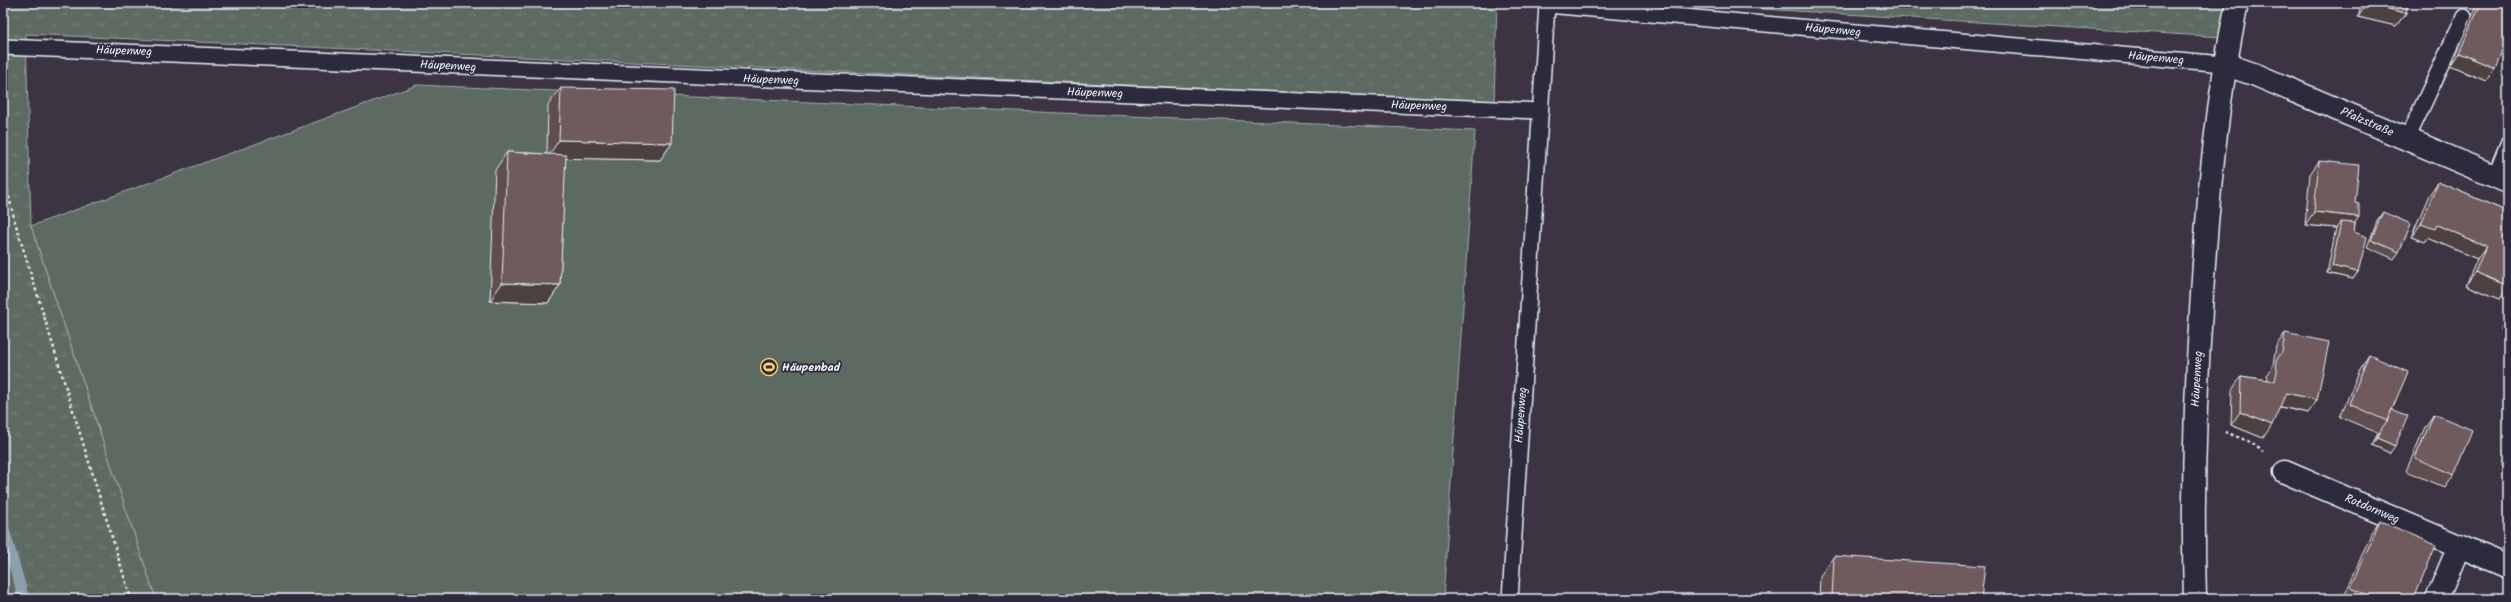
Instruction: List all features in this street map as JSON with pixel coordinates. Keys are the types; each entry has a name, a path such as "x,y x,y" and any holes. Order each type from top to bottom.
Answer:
{"street":[{"name":"Häupenweg","path":"2195,599 2193,525 2194,421 2209,189 2224,64 2237,3"},
{"name":"Pfalzstraße","path":"2224,64 2256,75 2501,179"},
{"name":"Rotdornweg","path":"2285,472 2508,567"},
{"path":"2437,599 2459,546"}],"lane":[{"name":"Häupenweg","path":"1510,599 1547,5 2224,64"},
{"path":"2407,139 2464,17"},
{"name":"Häupenweg","path":"3,47 1540,111"},
{"path":"2501,179 2508,144"}],"path":[{"path":"3,173 15,222 131,599"},
{"path":"2194,421 2252,442 2285,472"}],"green space":[{"path":"3,3 1497,3 1494,102 26,34 31,226 156,599 3,599"},
{"path":"1664,3 2232,3 2222,37"},
{"name":"Häupenbad","path":"417,85 1475,131 1443,599 156,599 31,226"}],"building":[{"path":"2408,3 2406,13 2367,4"},
{"path":"2481,3 2508,3 2508,37 2495,68 2459,53"},
{"path":"561,88 674,90 672,143 559,140"},
{"path":"507,152 566,155 560,285 502,283"},
{"path":"2319,161 2359,165 2355,203 2359,204 2359,217 2314,212"},
{"path":"2438,182 2508,212 2508,286 2475,272 2486,246 2437,225 2435,229 2421,224"},
{"path":"2383,212 2411,224 2399,252 2371,240"},
{"path":"2341,222 2355,223 2354,232 2367,237 2358,272 2332,266"},
{"path":"2508,316 2508,324 2505,323"},
{"path":"2285,333 2329,342 2317,400 2286,393 2272,425 2240,412 2241,376 2275,381 2277,371 2276,361 2282,352"},
{"path":"2369,355 2408,372 2387,421 2349,404"},
{"path":"2392,409 2408,416 2395,446 2377,438"},
{"path":"2434,414 2472,430 2454,475 2415,458"},
{"path":"2380,521 2436,545 2414,599 2377,599 2351,588"},
{"path":"1834,556 1985,566 1981,599 1832,599"}],"waterway":[{"path":"3,526 24,599"}],"place":[{"name":"Häupenbad","path":"769,367"}]}
